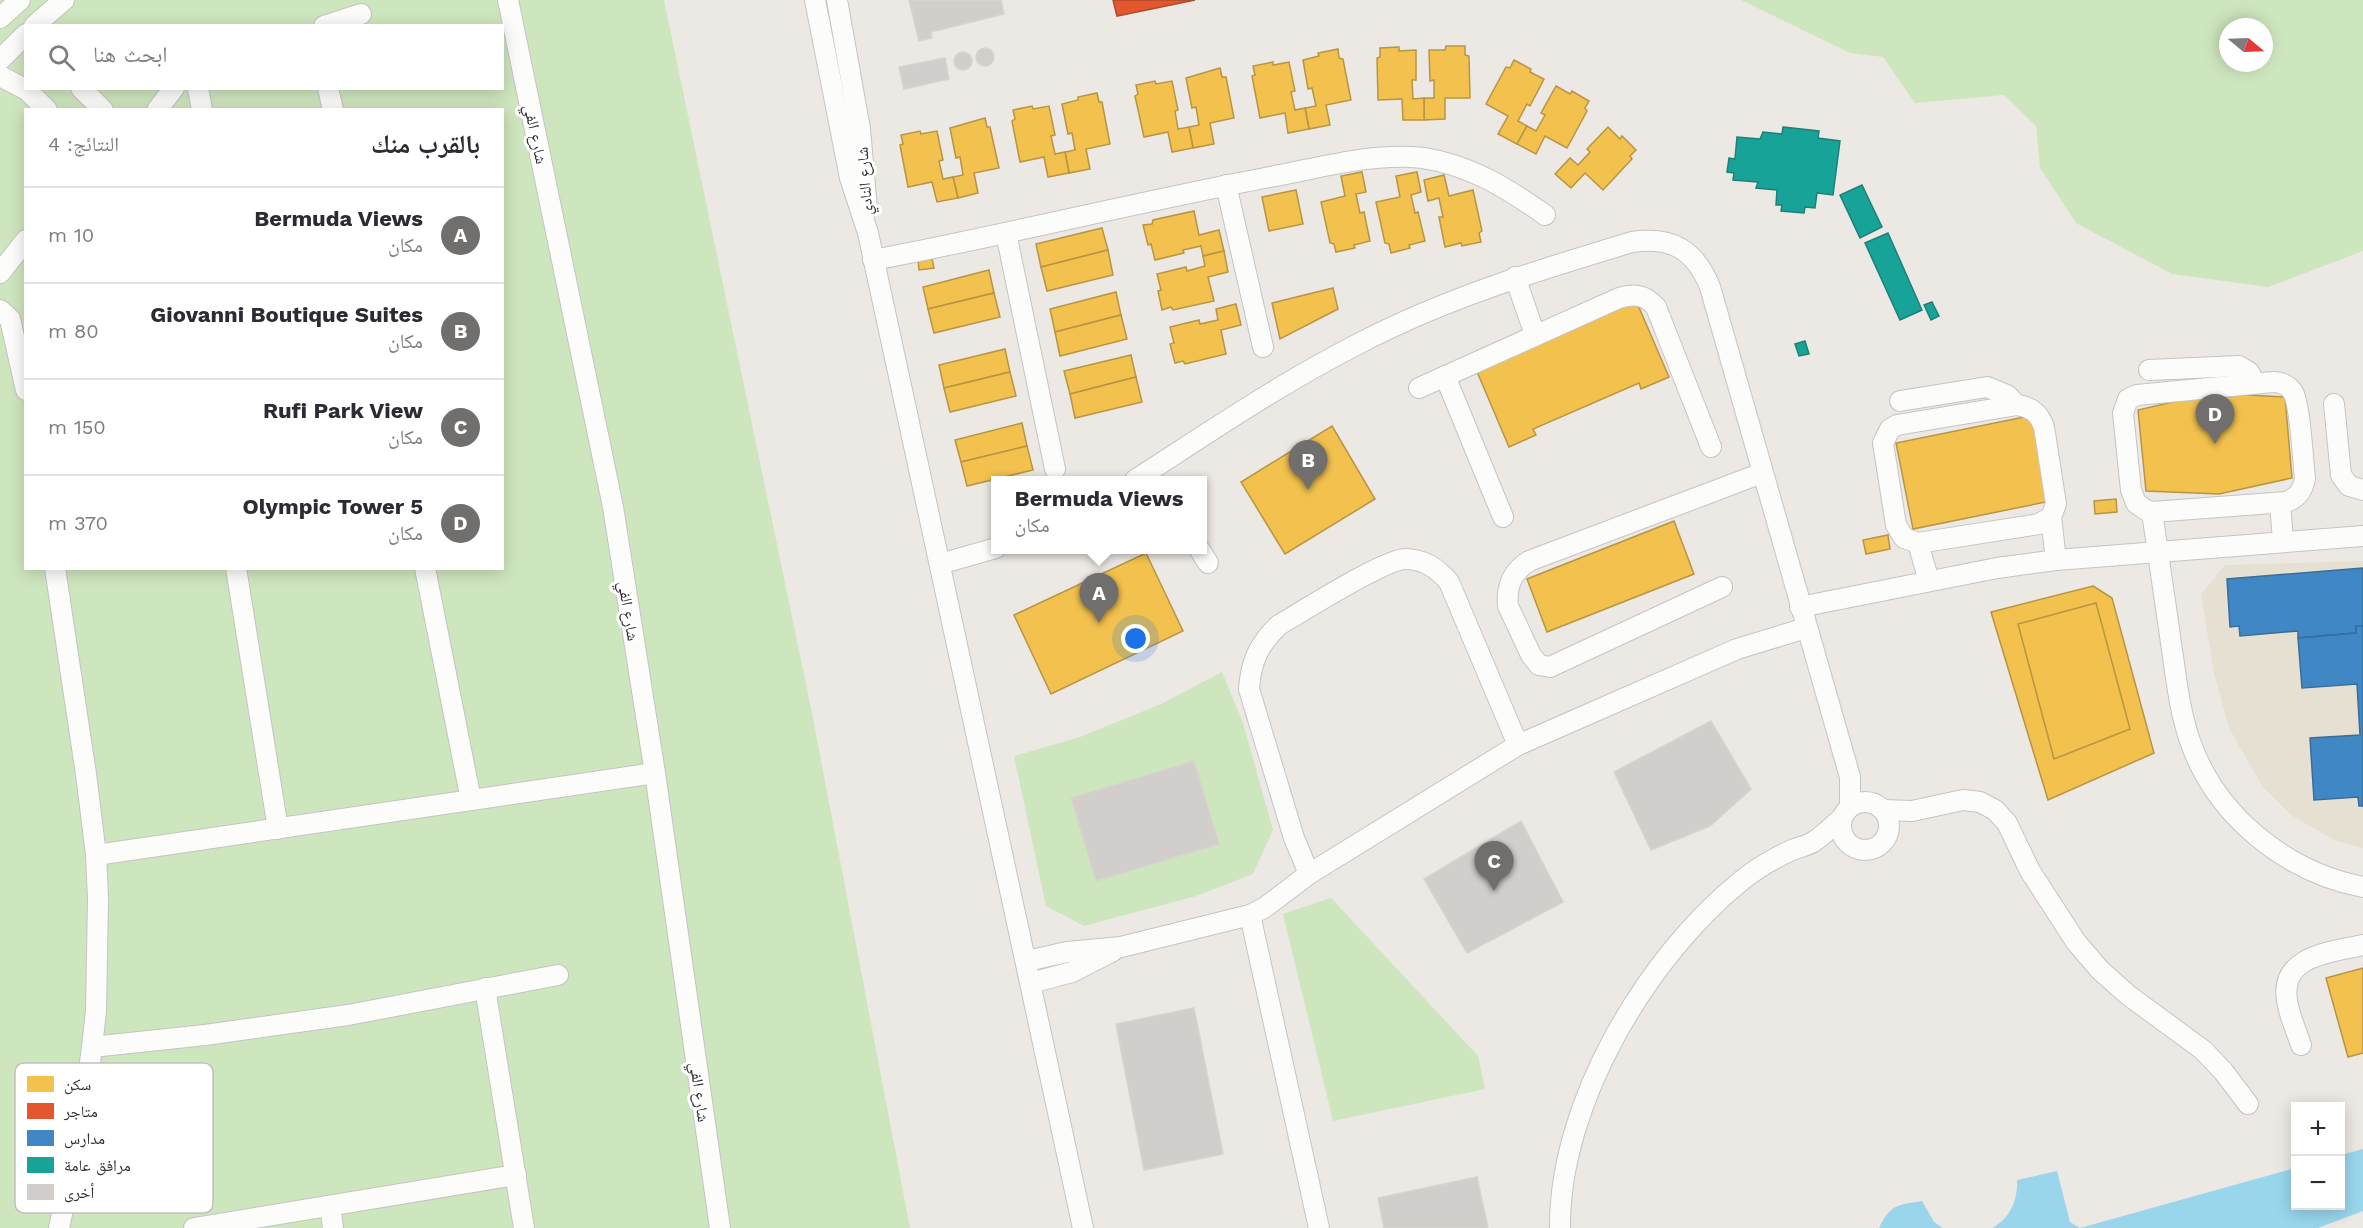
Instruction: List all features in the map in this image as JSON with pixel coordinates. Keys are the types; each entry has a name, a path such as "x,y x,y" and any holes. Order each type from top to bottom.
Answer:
{"street":[{"path":"0,18 20,0"},
{"path":"41,22 64,0"},
{"name":"شارع الفي","path":"508,0 613,507 655,773 720,1228"},
{"name":"شارع النادي","path":"815,0 850,178 868,233"},
{"name":"شارع النادي","path":"837,0 860,129 868,233"},
{"path":"330,24 361,14"},
{"path":"0,60 24,36"},
{"path":"0,76 24,88"},
{"path":"27,90 45,108"},
{"path":"83,90 101,108"},
{"path":"159,108 172,90"},
{"path":"198,90 202,108"},
{"path":"328,90 333,108"},
{"path":"873,260 1226,185 1390,157 1421,158 1452,164 1508,189 1545,215"},
{"path":"1226,185 1263,347"},
{"path":"868,233 1083,1228"},
{"path":"1006,233 1055,469"},
{"path":"1149,476 1287,383 1404,321 1515,277 1632,242 1649,240 1666,242 1681,248 1694,257 1710,287 1850,777 1842,835 1852,847 1867,850 1882,843 1881,814 1850,777"},
{"path":"0,273 24,243"},
{"path":"1515,277 1535,335"},
{"path":"1419,387 1629,295 1640,295 1656,307 1711,447"},
{"path":"0,310 10,319 24,381"},
{"path":"2149,370 2239,366 2249,372 2255,383"},
{"path":"1444,376 1503,517"},
{"path":"2281,382 2288,386 2296,400 2304,484 2302,491 2292,500 2280,503 2152,512 2146,510 2136,502 2131,490 2123,413 2127,399 2137,395 2255,383 2281,382"},
{"path":"1900,401 1987,387 2007,395 2017,405 2034,411 2041,418 2056,504 2051,517 2056,560"},
{"path":"2334,404 2341,475 2349,486 2363,490"},
{"path":"2017,405 1897,425 1890,429 1883,443 1896,525 1904,538 1918,543 2039,524 2051,517"},
{"path":"1722,587 1550,667 1539,665 1532,656 1508,606 1507,597 1515,572 1529,561 1762,473"},
{"path":"2280,503 2283,541"},
{"path":"2152,512 2180,703 2190,741 2207,778 2230,810 2258,838 2291,861 2328,877 2363,887"},
{"path":"1800,607 1997,568 2056,560 2363,536"},
{"path":"1918,543 1929,581"},
{"path":"940,564 991,549"},
{"path":"1309,874 1294,838 1249,689 1250,670 1256,653 1279,625 1392,562 1404,559 1418,560 1430,565 1449,582 1518,745"},
{"path":"55,570 96,855 98,899 96,1011 90,1063"},
{"path":"236,570 278,829"},
{"path":"425,570 471,800"},
{"path":"1027,962 1067,952 1121,948 1250,915 1264,908 1309,874 1518,745 1737,649 1806,628"},
{"path":"96,855 655,773"},
{"path":"1560,1228 1565,1171 1574,1134 1608,1049 1655,972 1683,936 1723,896 1766,864 1814,842 1857,802 1881,814 1912,811 1963,800 1980,802 1995,810 2007,823 2030,871 2076,942 2100,970 2128,995 2203,1050 2223,1071 2248,1104"},
{"path":"1814,842 1846,842"},
{"path":"1250,915 1319,1228"},
{"path":"2301,1045 2287,1002 2288,982 2293,972 2308,958 2363,945"},
{"path":"1031,983 1072,972 1121,948"},
{"path":"92,1047 205,1035 348,1015 558,975"},
{"path":"484,988 524,1228"},
{"path":"194,1228 516,1175"},
{"path":"330,1206 333,1228"},
{"path":"59,1228 62,1213"}],"shaded area":[{"path":"2363,561 2363,848 2336,841 2291,815 2262,786 2229,728 2213,669 2201,594 2225,565"}],"green space":[{"path":"0,0 664,0 812,713 910,1228 0,1228"},
{"path":"1741,0 2363,0 2363,251 2268,287 2172,274 2076,223 2040,168 2036,126 2004,95 1915,103 1883,57 1850,53"},
{"path":"1222,672 1243,723 1273,830 1253,874 1196,896 1084,926 1046,906 1014,756 1080,737 1161,704"},
{"path":"1331,898 1478,1056 1485,1089 1333,1121 1283,914"}],"water":[{"path":"2363,1149 2363,1211 2318,1228 2080,1228 2291,1169 2291,1210 2345,1210 2345,1154"},
{"path":"2057,1171 2070,1222 2080,1228 1992,1228 2004,1220 2012,1208 2017,1180"},
{"path":"1922,1201 1934,1222 1943,1228 1879,1228 1891,1210"}],"building: سكن":[{"path":"1446,46 1465,46 1465,55 1469,56 1470,98 1445,98 1445,119 1424,120 1424,98 1434,98 1434,80 1430,81 1429,50 1445,50"},
{"path":"1399,47 1399,51 1416,50 1416,80 1412,80 1413,99 1424,98 1424,120 1403,120 1402,99 1378,100 1377,58 1380,57 1380,48"},
{"path":"1338,49 1339,58 1343,59 1351,100 1326,105 1330,125 1309,129 1305,108 1316,106 1312,88 1308,89 1303,60 1319,56 1318,53"},
{"path":"1514,60 1544,79 1530,106 1527,104 1518,121 1527,126 1517,144 1498,134 1508,116 1486,104 1506,67 1510,68"},
{"path":"1273,62 1273,65 1289,62 1295,91 1291,92 1295,110 1305,108 1309,129 1288,133 1285,113 1260,118 1252,76 1255,75 1253,66"},
{"path":"1220,68 1222,77 1226,77 1234,118 1210,123 1214,144 1193,148 1189,127 1199,125 1196,107 1192,108 1186,78"},
{"path":"1155,81 1156,84 1172,81 1178,110 1175,111 1178,129 1189,127 1193,148 1172,152 1168,132 1144,137 1135,96 1138,94 1136,85"},
{"path":"1556,86 1570,94 1572,91 1589,101 1585,108 1587,111 1567,148 1545,136 1536,154 1517,144 1527,126 1536,131 1545,115 1541,113"},
{"path":"1097,93 1099,102 1102,102 1110,144 1086,149 1090,169 1069,173 1065,152 1075,150 1072,133 1068,134 1062,104 1078,100 1078,97"},
{"path":"1032,106 1033,109 1049,106 1055,135 1051,136 1055,154 1065,152 1069,173 1048,177 1044,157 1020,162 1012,121 1015,119 1013,110"},
{"path":"985,118 987,127 990,127 999,168 974,173 978,193 958,198 953,177 963,175 960,157 956,158 950,128"},
{"path":"1608,127 1620,139 1622,136 1636,150 1630,156 1632,159 1603,190 1585,173 1571,188 1555,174 1570,158 1578,165 1590,152 1587,149"},
{"path":"920,131 921,134 937,131 943,160 939,161 943,179 953,177 958,198 937,202 932,182 908,187 900,145 903,144 901,135"},
{"path":"1362,172 1366,192 1356,194 1360,213 1364,212 1370,241 1354,245 1355,248 1336,252 1334,244 1330,243 1321,202 1345,196 1341,176"},
{"path":"1417,172 1421,192 1411,195 1425,241 1391,253 1389,244 1385,243 1376,202 1400,197 1396,176"},
{"path":"1444,175 1449,196 1473,190 1482,231 1479,233 1481,242 1445,247 1439,217 1443,217 1439,198 1428,201 1424,180"},
{"path":"1296,190 1303,224 1269,231 1262,197"},
{"path":"1194,211 1199,235 1219,230 1224,251 1203,256 1201,246 1155,260 1143,225 1152,224 1153,220"},
{"path":"1102,228 1108,250 1041,267 1036,244"},
{"path":"1108,250 1113,275 1047,291 1041,267"},
{"path":"1224,251 1228,272 1208,277 1214,301 1173,310 1171,307 1162,310 1157,274 1186,267 1187,271 1205,266 1203,256"},
{"path":"932,258 934,268 919,270 918,260"},
{"path":"989,270 994,293 928,309 923,287"},
{"path":"1333,288 1338,309 1280,339 1272,303"},
{"path":"1116,292 1121,315 1055,332 1050,309"},
{"path":"994,293 1000,317 934,333 928,309"},
{"path":"1635,298 1669,377 1641,389 1639,383 1533,429 1536,435 1509,447 1475,367"},
{"path":"1236,304 1241,325 1221,330 1226,354 1185,364 1183,361 1175,363 1170,344 1174,343 1170,327 1199,320 1200,324 1218,320 1216,309"},
{"path":"1121,315 1127,339 1060,356 1055,332"},
{"path":"1005,349 1010,372 944,388 939,365"},
{"path":"1131,355 1136,377 1070,394 1064,371"},
{"path":"1010,372 1016,396 950,412 944,388"},
{"path":"1136,377 1142,402 1075,418 1070,394"},
{"path":"2211,393 2285,397 2292,478 2219,494 2146,491 2138,410"},
{"path":"2034,415 2051,501 1913,529 1896,443"},
{"path":"1022,423 1027,446 961,462 955,440"},
{"path":"1332,426 1375,499 1285,554 1241,482"},
{"path":"1027,446 1033,470 1008,476 991,476 991,480 967,486 961,462"},
{"path":"2116,499 2117,512 2095,514 2094,501"},
{"path":"1674,521 1694,574 1547,632 1527,579"},
{"path":"1888,535 1890,549 1866,554 1863,540"},
{"path":"1146,554 1183,631 1051,694 1014,615"},
{"path":"2093,586 2112,598 2154,753 2048,800 1991,612"},
{"path":"2096,603 2130,729 2054,759 2018,624"},
{"path":"2363,968 2363,1053 2348,1057 2326,978"}],"building: متاجر":[{"path":"1113,0 1195,0 1117,16"}],"building: مدارس":[{"path":"2363,568 2363,626 2356,626 2356,633 2298,638 2298,631 2240,636 2239,626 2230,627 2227,579"},
{"path":"2356,626 2363,626 2363,806 2359,806 2358,797 2314,800 2310,738 2360,735 2357,684 2302,688 2298,638 2356,633"}],"building: مرافق عامة":[{"path":"1783,127 1819,131 1818,138 1840,141 1833,195 1817,193 1815,208 1805,207 1804,213 1781,211 1782,205 1776,205 1777,190 1756,188 1758,182 1733,180 1734,173 1727,172 1729,158 1735,159 1737,137 1760,139 1763,132 1782,134"},
{"path":"1862,185 1882,227 1860,238 1840,195"},
{"path":"1888,233 1922,310 1900,320 1865,243"},
{"path":"1932,302 1939,316 1931,320 1924,305"},
{"path":"1805,341 1809,354 1799,356 1795,344"}],"building: أخرى":[{"path":"909,0 1001,0 1004,14 931,32 932,38 919,41"},
{"path":"985,48 991,51 994,57 991,63 985,66 979,63 976,57 979,51"},
{"path":"963,52 969,55 972,61 969,67 963,70 957,67 954,61 957,55"},
{"path":"945,58 949,79 904,89 899,67"},
{"path":"1711,721 1751,789 1710,826 1651,850 1614,772"},
{"path":"1194,761 1219,844 1096,881 1071,798"},
{"path":"1521,821 1563,902 1467,953 1424,879"},
{"path":"1194,1008 1223,1154 1144,1170 1116,1024"},
{"path":"1477,1177 1488,1228 1384,1228 1378,1198"}],"place":[{"name":"Olympic Tower 5","path":"2215,444"},
{"name":"Giovanni Boutique Suites","path":"1308,490"},
{"name":"Bermuda Views","path":"1099,623"},
{"name":"Rufi Park View","path":"1494,891"}]}
